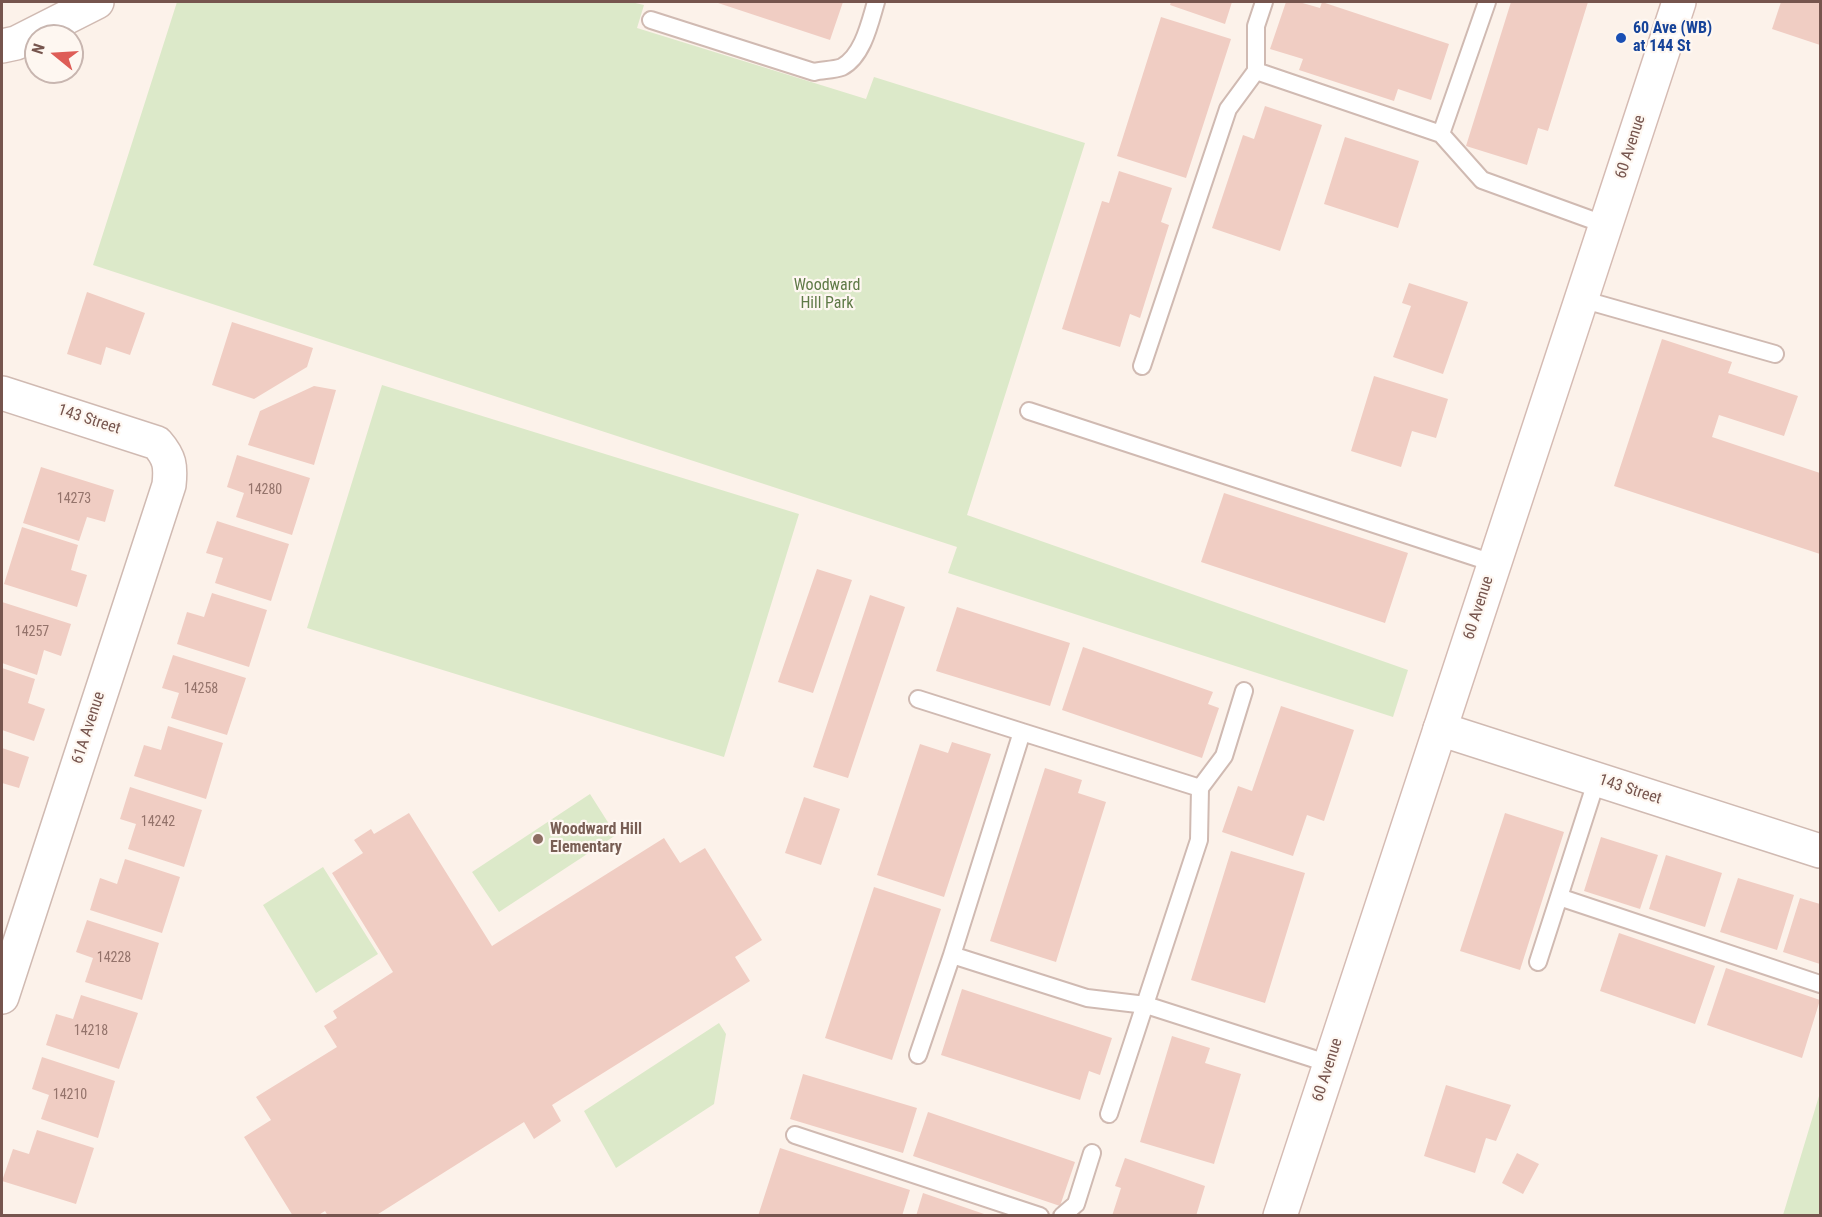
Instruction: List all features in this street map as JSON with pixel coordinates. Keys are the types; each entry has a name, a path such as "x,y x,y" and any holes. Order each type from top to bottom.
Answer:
{"street":[{"path":"2,46 26,38 97,2"},
{"name":"60 Avenue","path":"1280,1215 1678,2"},
{"name":"143 Street","path":"2,393 142,437 157,443 170,457"},
{"name":"61A Avenue","path":"2,998 169,485 170,457"},
{"name":"143 Street","path":"1440,729 1821,851"}],"lane":[{"path":"651,20 814,72 840,68 851,60 864,38 876,2"},
{"path":"1142,366 1228,109 1256,72 1256,26 1264,2"},
{"path":"1441,134 1487,2"},
{"path":"1256,72 1441,134 1482,180 1606,225"},
{"path":"1581,299 1775,354"},
{"path":"1029,411 1493,564"},
{"path":"1109,1114 1199,840 1200,788 1224,756 1244,691"},
{"path":"918,699 1200,788"},
{"path":"918,1055 1022,732"},
{"path":"1538,962 1597,779"},
{"path":"1559,897 1821,984"},
{"path":"952,955 1086,998 1146,1005 1330,1064"},
{"path":"795,1135 1040,1215"},
{"path":"1062,1215 1076,1204 1092,1153"}],"green space":[{"name":"Woodward Hill Park","path":"177,2 631,2 644,5 637,28 866,99 874,77 1085,143 967,515 1408,670 1393,717 948,573 957,547 93,265"},
{"path":"382,385 799,514 724,757 307,628"},
{"path":"590,794 616,835 499,912 472,872"},
{"path":"323,867 378,954 316,993 263,905"},
{"path":"719,1023 726,1034 714,1104 616,1168 584,1111"},
{"path":"1819,1096 1820,1215 1783,1215"}],"building":[{"path":"715,2 843,2 830,40"},
{"path":"1171,2 1232,2 1225,24 1170,5"},
{"path":"1286,2 1299,2 1320,8 1322,2 1449,44 1431,100 1398,89 1394,101 1299,70 1303,59 1270,49"},
{"path":"1511,2 1588,2 1548,131 1538,128 1527,165 1466,146"},
{"path":"1781,2 1820,2 1820,45 1772,29"},
{"path":"1161,17 1231,39 1186,178 1117,156"},
{"path":"1265,106 1322,125 1280,251 1212,228 1243,135 1254,139"},
{"path":"1345,137 1419,161 1398,228 1324,204"},
{"path":"1119,171 1172,188 1161,222 1169,225 1140,318 1130,314 1120,347 1062,329 1102,201 1109,203"},
{"path":"1409,283 1468,302 1443,374 1393,357 1411,306 1402,303"},
{"path":"87,292 145,313 130,355 106,347 101,365 67,354"},
{"path":"232,322 313,348 307,367 254,399 212,385"},
{"path":"1662,339 1732,362 1728,373 1798,396 1784,436 1719,415 1712,437 1820,473 1820,554 1614,486"},
{"path":"1374,376 1448,399 1436,438 1412,431 1401,467 1351,451"},
{"path":"314,386 336,390 314,465 248,445 260,411"},
{"path":"237,455 310,478 292,535 236,517 244,493 227,487"},
{"path":"41,467 114,490 105,522 87,517 79,541 23,523"},
{"path":"1224,493 1408,553 1385,623 1201,562"},
{"path":"217,521 289,544 271,601 215,583 223,558 206,553"},
{"path":"22,527 78,545 71,570 87,575 77,607 4,584"},
{"path":"817,569 852,580 813,693 778,682"},
{"path":"212,593 267,610 249,667 177,644 187,612 204,617"},
{"path":"870,595 905,607 848,778 813,767"},
{"path":"2,602 71,624 61,656 44,650 37,675 2,663"},
{"path":"957,607 1070,643 1050,706 936,671"},
{"path":"1083,647 1213,692 1208,704 1219,708 1202,758 1062,710"},
{"path":"173,655 246,678 227,735 171,718 179,693 162,688"},
{"path":"2,668 35,679 28,703 45,709 34,741 2,730"},
{"path":"1281,706 1354,730 1324,821 1307,815 1293,856 1222,832 1238,786 1252,791"},
{"path":"168,726 223,743 206,799 134,776 144,745 161,750"},
{"path":"952,742 991,754 944,897 877,875 920,744 948,753"},
{"path":"2,748 29,757 19,788 2,783"},
{"path":"1045,768 1082,780 1078,793 1106,802 1056,962 990,941"},
{"path":"130,787 202,810 184,867 128,849 136,824 120,819"},
{"path":"804,797 840,809 821,865 785,853"},
{"path":"409,813 492,946 664,838 680,863 705,848 762,940 735,957 750,981 552,1105 561,1121 534,1139 524,1122 375,1216 328,1216 325,1211 317,1216 293,1216 244,1137 271,1120 256,1097 337,1047 324,1026 337,1018 333,1011 393,972 332,873 363,853 354,840 371,829 374,834"},
{"path":"1505,813 1564,832 1520,970 1460,951"},
{"path":"1601,837 1658,855 1640,909 1584,891"},
{"path":"1231,851 1305,873 1265,1003 1191,980"},
{"path":"1666,855 1722,873 1705,927 1649,909"},
{"path":"125,859 180,877 162,933 90,910 100,878 117,884"},
{"path":"1738,878 1794,895 1777,950 1720,932"},
{"path":"874,887 941,909 892,1060 825,1038"},
{"path":"1800,898 1820,904 1820,964 1783,952"},
{"path":"87,920 159,943 142,1000 85,982 93,958 76,952"},
{"path":"1619,933 1715,966 1695,1024 1600,991"},
{"path":"1726,968 1820,1000 1802,1058 1707,1025"},
{"path":"962,989 1112,1038 1100,1075 1089,1071 1080,1100 941,1055"},
{"path":"81,995 138,1013 119,1069 46,1045 56,1014 73,1019"},
{"path":"1172,1036 1210,1048 1205,1063 1241,1074 1214,1164 1140,1142"},
{"path":"42,1057 115,1081 98,1138 41,1119 49,1095 32,1089"},
{"path":"803,1074 917,1108 903,1153 790,1119"},
{"path":"1446,1085 1511,1105 1496,1141 1486,1138 1475,1173 1424,1156"},
{"path":"928,1112 1075,1162 1060,1206 913,1156"},
{"path":"37,1130 94,1148 76,1204 2,1181 13,1149 29,1154"},
{"path":"780,1148 910,1190 902,1216 758,1216"},
{"path":"1517,1153 1539,1164 1523,1194 1502,1183"},
{"path":"1125,1158 1205,1186 1196,1216 1112,1216 1121,1188 1115,1186"},
{"path":"923,1193 987,1215 987,1216 916,1216"}],"place":[{"name":"60 Ave (WB) at 144 St","path":"1621,38"},
{"name":"Woodward Hill Elementary","path":"538,839"}]}
